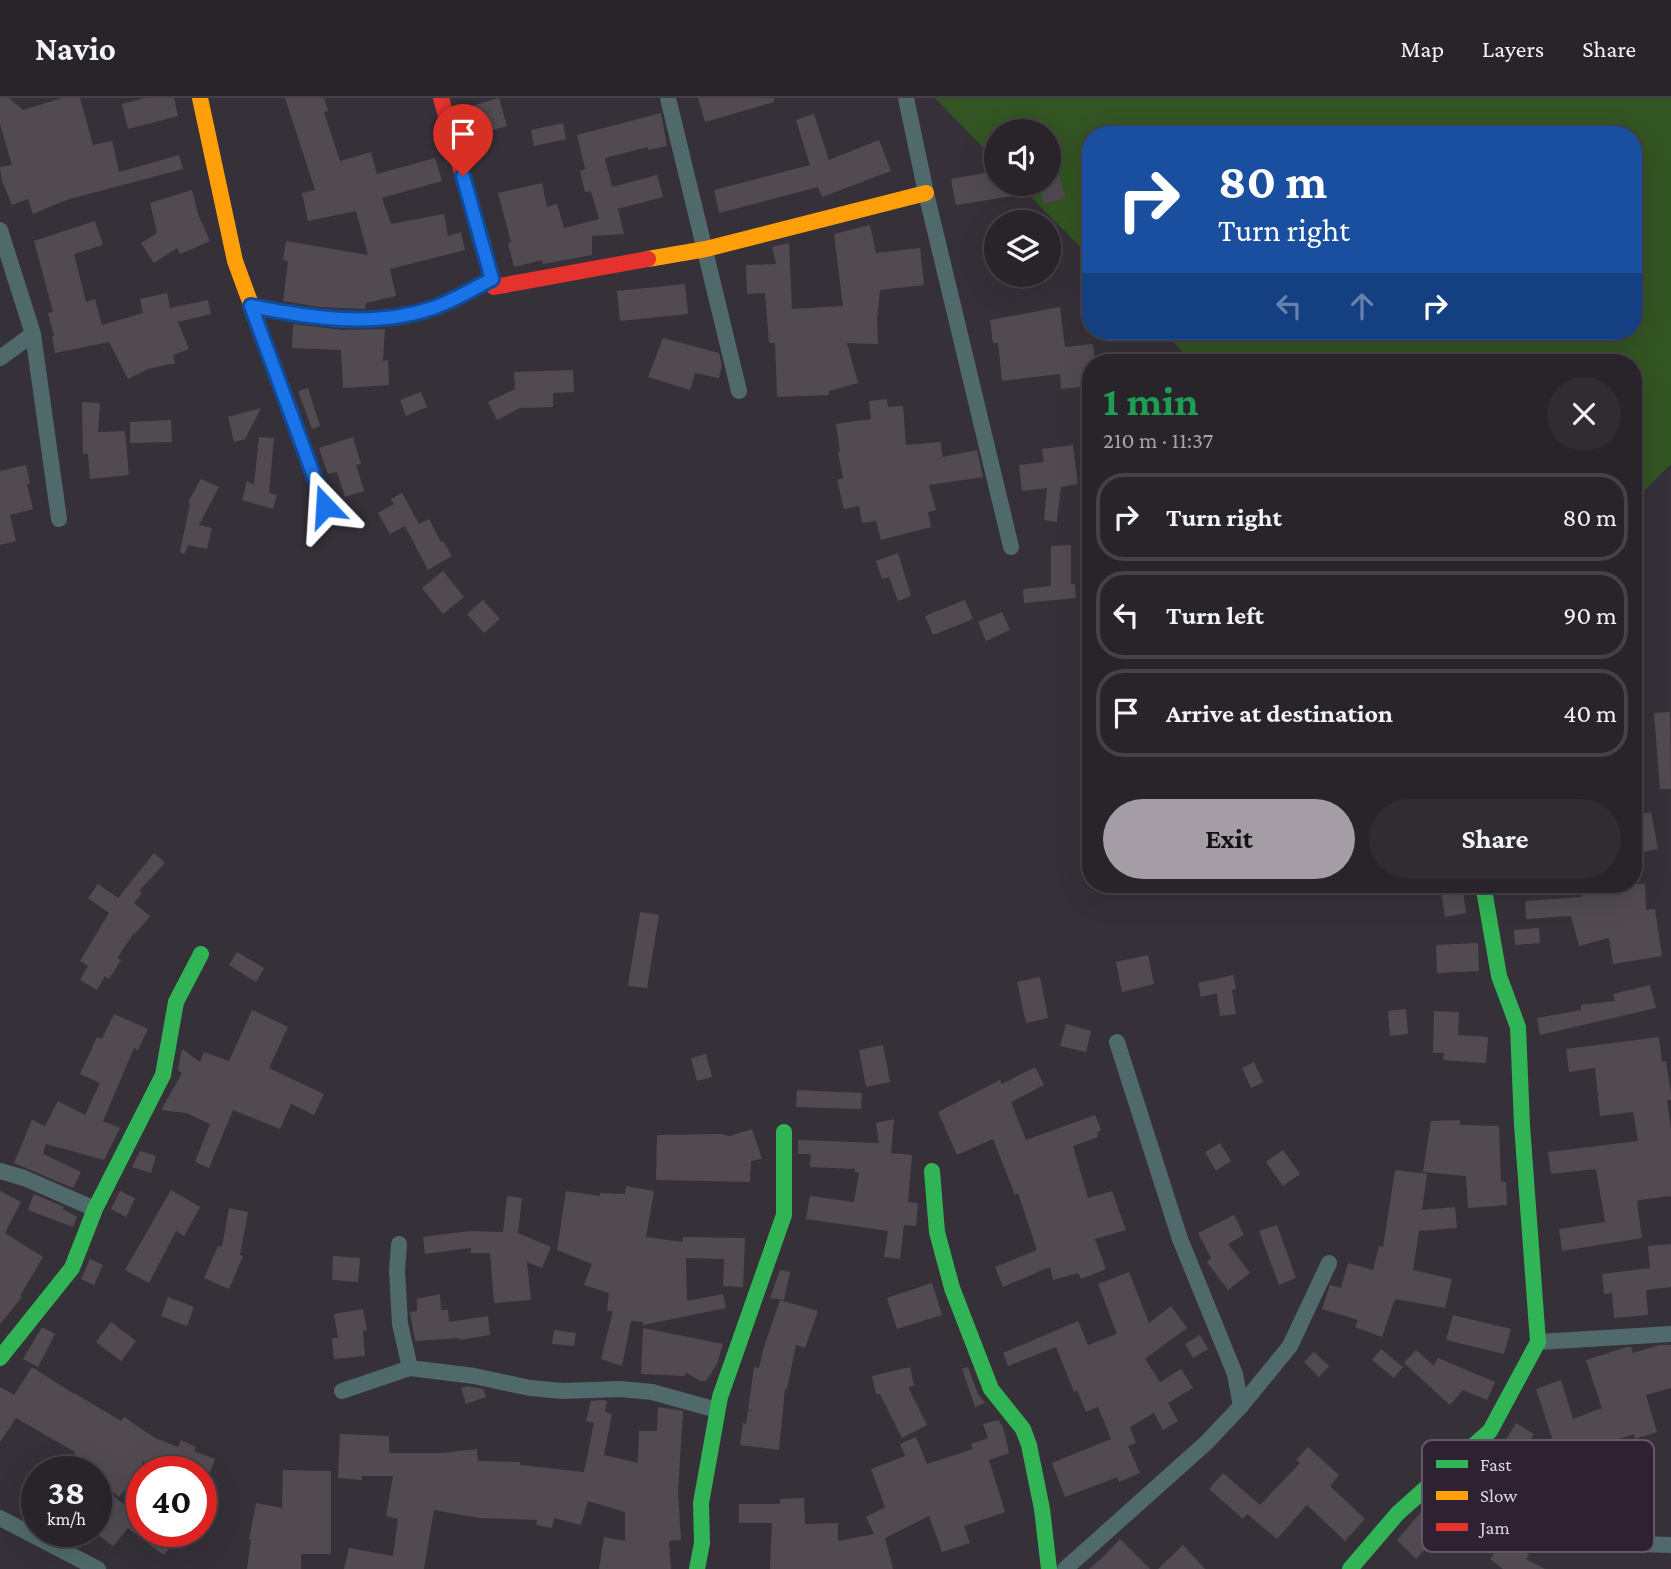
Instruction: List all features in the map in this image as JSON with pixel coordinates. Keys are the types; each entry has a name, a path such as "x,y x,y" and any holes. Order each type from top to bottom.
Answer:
{"street":[{"path":"200,98 236,261 325,506"},
{"path":"441,98 494,287 706,249 926,193"},
{"path":"668,98 739,391"},
{"path":"906,98 926,193 1011,547"},
{"path":"0,230 33,334 59,519"},
{"path":"251,306 304,317 387,320 435,307 492,279"},
{"path":"0,358 33,334"},
{"path":"1480,1440 1490,1431 1538,1342 1522,1125 1518,1027 1499,976 1485,893"},
{"path":"0,1358 72,1268 95,1209 163,1075 176,1002 201,954"},
{"path":"1117,1042 1180,1239 1235,1374 1241,1406"},
{"path":"697,1569 702,1543 701,1503 717,1410 784,1214 784,1132"},
{"path":"0,1171 24,1178 95,1209"},
{"path":"932,1171 937,1232 952,1288 991,1389 1023,1429 1029,1445 1042,1510 1049,1569"},
{"path":"400,1244 397,1271 400,1324 410,1368"},
{"path":"1065,1569 1206,1443 1241,1406 1290,1346 1329,1264"},
{"path":"1538,1342 1671,1334"},
{"path":"342,1391 410,1368 474,1376 541,1389 644,1391 717,1410"},
{"path":"1350,1569 1398,1513 1422,1492"},
{"path":"0,1518 98,1569"}],"green space":[{"path":"935,98 1671,98 1671,464 1642,493 1642,354 1185,354 1171,340 1642,340 1642,126 1082,126 1082,249 1061,228 1061,210 1044,210 1030,196 1061,196 1061,119 984,119 984,149"}],"building":[{"path":"0,98 9,98 23,110 62,98 80,98 93,145 112,141 119,172 179,155 183,169 66,200 33,214 28,199 12,205 2,181 0,167 12,165 0,124"},
{"path":"145,98 174,98 178,116 128,129 122,104"},
{"path":"285,98 324,98 328,111 324,112 340,161 371,152 377,174 435,158 442,181 382,198 391,224 444,214 448,236 461,232 465,250 390,269 396,296 366,303 365,309 320,307 283,301 288,261 283,260 286,241 368,255 356,211 308,221 302,193 315,190"},
{"path":"499,98 507,126 473,136 465,108"},
{"path":"698,98 774,98 774,102 705,122"},
{"path":"661,113 667,146 648,150 648,147 605,158 612,187 657,175 663,197 618,209 624,234 592,236 592,255 543,264 542,260 514,267 508,243 511,242 498,193 542,183 547,207 557,204 564,228 599,219 591,191 585,192 580,171 585,169 577,135"},
{"path":"814,114 829,160 879,140 891,171 822,197 818,187 719,213 714,190 810,165 796,120"},
{"path":"563,123 566,139 534,146 531,130"},
{"path":"984,173 984,196 1011,196 956,205 951,179"},
{"path":"1061,182 1065,198 1044,204 1042,196 1061,196"},
{"path":"192,190 198,214 210,241 180,254 177,248 154,263 141,243 157,233 150,203"},
{"path":"95,221 103,245 74,254 86,302 95,299 102,325 143,313 140,299 167,293 170,308 208,300 211,314 178,322 189,349 173,355 175,363 148,369 128,379 109,342 55,353 48,313 53,312 34,241"},
{"path":"870,225 876,253 920,248 924,285 880,290 878,344 847,343 858,383 829,391 829,395 777,397 775,343 769,343 765,293 747,294 746,265 776,264 772,247 789,243 792,309 843,306 834,234"},
{"path":"685,284 688,314 620,321 617,291"},
{"path":"1060,307 1065,347 1093,344 1094,354 1082,354 1082,387 1061,389 1060,374 1002,381 998,343 993,343 990,320"},
{"path":"293,324 342,330 385,329 383,361 388,360 389,385 343,388 341,350 292,348"},
{"path":"663,338 719,353 722,365 719,378 695,373 690,390 648,377"},
{"path":"573,370 574,392 553,393 553,407 520,408 497,420 488,402 515,389 514,372"},
{"path":"308,388 320,426 312,429 298,391"},
{"path":"421,392 427,407 406,416 400,400"},
{"path":"887,399 888,407 903,406 906,445 941,442 942,457 977,450 983,477 929,485 936,510 928,512 931,527 881,540 876,521 862,523 859,506 844,509 837,480 843,478 836,424 871,419 869,401"},
{"path":"82,402 100,403 98,432 125,431 129,475 90,479 88,454 83,454"},
{"path":"261,408 245,439 234,442 228,417"},
{"path":"171,420 172,442 130,443 130,422"},
{"path":"259,437 274,438 269,493 277,495 273,509 242,500 247,481 254,485"},
{"path":"353,437 361,464 356,465 364,491 345,497 337,472 328,474 319,448"},
{"path":"1073,445 1078,484 1061,487 1057,522 1044,520 1047,488 1022,491 1019,465 1044,462 1042,449"},
{"path":"26,465 33,509 10,515 16,541 0,545 0,471"},
{"path":"201,479 219,487 199,525 212,528 207,549 188,545 184,554 180,552 190,503 188,502"},
{"path":"402,493 419,524 429,519 452,556 428,570 405,526 390,534 378,513 394,504 391,499"},
{"path":"1071,545 1071,584 1075,584 1076,598 1024,603 1023,589 1051,586 1051,546"},
{"path":"898,553 911,596 898,601 889,577 882,579 876,561"},
{"path":"443,571 464,597 443,614 422,588"},
{"path":"483,600 500,619 484,633 467,614"},
{"path":"965,600 973,619 933,635 925,616"},
{"path":"1002,612 1010,630 986,641 978,622"},
{"path":"1670,712 1671,789 1660,789 1654,713"},
{"path":"1651,812 1658,849 1642,852 1642,814"},
{"path":"154,853 165,863 139,891 142,893 134,903 150,916 117,958 121,960 109,979 105,976 97,990 80,980 88,966 80,961 109,913 88,898 98,884 118,898"},
{"path":"1642,884 1645,884 1646,910 1655,909 1662,956 1613,964 1609,938 1579,946 1571,916 1526,919 1525,901 1582,897 1582,893 1642,893"},
{"path":"1441,893 1463,893 1466,913 1445,917"},
{"path":"640,912 659,915 647,988 628,986"},
{"path":"1539,928 1540,943 1515,945 1514,930"},
{"path":"1478,943 1479,971 1437,973 1436,945"},
{"path":"237,952 264,968 256,982 229,965"},
{"path":"1148,955 1154,984 1122,992 1116,962"},
{"path":"1233,975 1236,989 1232,990 1236,1014 1220,1016 1217,993 1201,997 1198,983"},
{"path":"1040,977 1048,1018 1026,1023 1017,982"},
{"path":"1650,985 1656,1008 1540,1035 1537,1018 1581,1010 1581,1005 1615,1001 1613,994"},
{"path":"1406,1009 1408,1034 1390,1036 1388,1011"},
{"path":"252,1010 288,1027 269,1068 324,1094 314,1115 291,1104 280,1129 233,1110 209,1168 195,1162 210,1124 186,1113 161,1110 182,1073 178,1070 182,1049 200,1062 204,1052 229,1061"},
{"path":"1434,1011 1459,1012 1458,1035 1488,1037 1486,1063 1443,1060 1444,1053 1433,1053"},
{"path":"114,1014 148,1029 138,1050 134,1048 103,1121 120,1128 104,1160 46,1144 43,1154 81,1172 73,1188 14,1163 32,1120 45,1126 58,1101 85,1115 100,1083 80,1074 97,1037 102,1039"},
{"path":"1066,1024 1091,1031 1086,1052 1060,1046"},
{"path":"1659,1037 1662,1062 1666,1061 1671,1094 1671,1100 1667,1100 1671,1129 1671,1196 1637,1202 1642,1238 1562,1251 1559,1229 1605,1222 1596,1169 1551,1174 1548,1152 1638,1141 1633,1112 1600,1116 1595,1068 1569,1072 1566,1049"},
{"path":"883,1045 890,1082 866,1087 859,1050"},
{"path":"706,1054 712,1077 697,1081 691,1058"},
{"path":"1254,1062 1263,1082 1251,1088 1242,1068"},
{"path":"1035,1067 1044,1085 1011,1102 1026,1140 1095,1115 1101,1130 1097,1132 1098,1137 1073,1146 1088,1198 1112,1191 1126,1230 1095,1239 1106,1269 1081,1279 1078,1273 1053,1280 1050,1267 1003,1287 995,1267 1037,1250 1018,1193 1015,1195 993,1139 957,1155 938,1112 1000,1080 1002,1084"},
{"path":"797,1090 862,1093 861,1109 796,1107"},
{"path":"894,1119 891,1153 912,1155 908,1202 918,1203 916,1226 904,1225 900,1259 884,1257 888,1231 806,1219 810,1196 854,1202 859,1173 855,1172 855,1169 810,1167 811,1154 798,1154 798,1140 879,1143 876,1123"},
{"path":"1460,1120 1460,1125 1499,1126 1501,1182 1506,1182 1507,1205 1468,1208 1466,1176 1423,1172 1431,1121"},
{"path":"752,1129 762,1159 751,1161 750,1182 656,1180 657,1135 730,1136"},
{"path":"1220,1143 1231,1161 1216,1171 1205,1152"},
{"path":"1283,1150 1300,1174 1283,1186 1266,1162"},
{"path":"140,1151 156,1156 151,1173 132,1167"},
{"path":"1395,1170 1427,1174 1422,1210 1455,1207 1457,1228 1419,1231 1413,1270 1452,1279 1445,1308 1395,1299 1382,1337 1355,1327 1358,1320 1322,1309 1330,1285 1341,1288 1348,1263 1373,1270 1379,1246 1383,1247"},
{"path":"626,1186 654,1191 646,1237 683,1242 683,1237 745,1238 743,1287 723,1286 724,1259 686,1258 687,1301 723,1294 726,1308 643,1325 643,1322 631,1321 622,1366 601,1359 613,1311 607,1311 609,1293 584,1285 592,1264 557,1250 566,1191 600,1196 600,1193 625,1194"},
{"path":"171,1190 200,1207 184,1236 176,1231 149,1283 125,1270"},
{"path":"0,1191 21,1202 5,1233 43,1257 20,1296 22,1297 0,1324"},
{"path":"120,1191 135,1198 126,1217 111,1209"},
{"path":"34,1194 64,1207 63,1209 77,1217 73,1227 28,1210"},
{"path":"507,1196 522,1198 518,1233 551,1247 542,1268 527,1262 531,1300 494,1303 490,1253 471,1253 471,1248 425,1254 423,1237 470,1231 503,1232"},
{"path":"229,1208 248,1212 240,1255 243,1256 229,1289 204,1278 218,1246 222,1247"},
{"path":"1234,1215 1244,1235 1228,1244 1250,1273 1228,1290 1207,1262 1211,1258 1198,1233"},
{"path":"1277,1225 1296,1278 1279,1285 1259,1231"},
{"path":"1671,1244 1671,1287 1646,1290 1648,1315 1614,1318 1612,1293 1604,1294 1602,1274 1650,1268 1648,1246"},
{"path":"333,1256 360,1258 358,1282 332,1280"},
{"path":"90,1259 103,1265 94,1285 81,1279"},
{"path":"780,1270 790,1272 784,1300 770,1298"},
{"path":"1129,1272 1149,1323 1171,1306 1187,1328 1145,1359 1160,1382 1181,1369 1193,1388 1168,1403 1178,1421 1163,1430 1154,1413 1130,1427 1136,1443 1128,1446 1140,1473 1119,1482 1118,1477 1065,1497 1052,1463 1111,1439 1098,1407 1086,1412 1077,1390 1074,1392 1056,1347 1008,1366 1003,1353 1078,1321 1088,1345 1117,1334 1098,1284"},
{"path":"932,1283 942,1315 897,1329 887,1298"},
{"path":"440,1294 441,1310 448,1310 449,1322 488,1316 490,1335 459,1340 415,1341 410,1312 417,1311 417,1299"},
{"path":"168,1297 194,1307 187,1326 161,1316"},
{"path":"780,1300 818,1311 805,1348 796,1345 785,1389 779,1450 740,1445 743,1423 746,1424 748,1411 753,1411 748,1410 754,1367 759,1368"},
{"path":"363,1309 367,1330 363,1331 365,1356 334,1359 332,1338 338,1338 334,1314"},
{"path":"1453,1315 1511,1329 1504,1354 1446,1340"},
{"path":"111,1322 136,1341 121,1361 96,1342"},
{"path":"42,1327 55,1334 38,1367 23,1359"},
{"path":"643,1328 723,1344 717,1364 706,1381 700,1381 685,1372 685,1376 641,1374"},
{"path":"554,1330 576,1333 574,1346 552,1344"},
{"path":"1200,1335 1208,1349 1193,1358 1185,1344"},
{"path":"1660,1345 1671,1345 1671,1388 1646,1395 1657,1432 1635,1439 1634,1434 1616,1440 1553,1440 1536,1389 1561,1380 1573,1419 1602,1408 1586,1360 1627,1347 1631,1347 1633,1353"},
{"path":"1381,1349 1403,1367 1394,1378 1372,1360"},
{"path":"1416,1350 1434,1366 1438,1358 1495,1382 1487,1400 1463,1390 1450,1405 1404,1363"},
{"path":"1314,1352 1329,1366 1319,1377 1304,1362"},
{"path":"32,1367 121,1421 124,1417 155,1438 178,1447 181,1440 196,1447 194,1451 207,1456 126,1456 126,1489 119,1497 112,1491 112,1456 73,1456 75,1452 16,1418 0,1442 0,1387 14,1395"},
{"path":"910,1367 914,1386 908,1387 927,1425 902,1438 880,1394 876,1394 872,1376"},
{"path":"968,1367 978,1394 985,1403 975,1407 962,1369"},
{"path":"467,1386 483,1389 486,1397 466,1404 461,1388"},
{"path":"591,1401 607,1401 605,1412 612,1414 604,1455 638,1463 639,1431 657,1431 658,1407 683,1411 678,1492 681,1540 669,1541 671,1569 599,1569 604,1537 625,1541 625,1512 588,1501 581,1525 554,1518 552,1528 536,1525 537,1520 479,1518 434,1510 424,1569 344,1569 349,1548 393,1556 398,1519 386,1516 393,1476 362,1476 362,1480 338,1478 340,1434 389,1436 389,1453 441,1453 477,1449 478,1461 520,1462 520,1465 584,1472 594,1423 586,1421"},
{"path":"998,1420 1003,1427 1009,1453 989,1460 1005,1512 964,1526 970,1543 942,1552 929,1516 885,1538 893,1569 770,1569 772,1523 739,1523 739,1504 780,1504 780,1499 804,1498 805,1524 838,1523 838,1541 874,1534 866,1517 885,1507 871,1469 905,1456 900,1444 916,1437 927,1464 973,1449 971,1444 988,1438 983,1424"},
{"path":"1516,1423 1534,1434 1530,1440 1506,1440"},
{"path":"1308,1447 1339,1475 1330,1486 1365,1519 1345,1541 1307,1505 1277,1539 1247,1514 1243,1519 1209,1489 1223,1473 1260,1505 1300,1463 1296,1460"},
{"path":"283,1470 331,1471 331,1554 301,1554 301,1569 247,1569 256,1503 282,1508"},
{"path":"112,1495 126,1506 126,1530 113,1546"},
{"path":"1422,1511 1423,1552 1416,1559 1397,1540"},
{"path":"1120,1539 1150,1569 1089,1569 1103,1557"},
{"path":"1183,1545 1205,1569 1158,1569"},
{"path":"153,1547 170,1547 164,1555"},
{"path":"1492,1552 1525,1552 1529,1555 1526,1559 1545,1569 1503,1569 1490,1559 1494,1554"}],"traffic: fast":[{"path":"1480,1440 1490,1431 1538,1342 1522,1125 1518,1027 1499,976 1485,893"},
{"path":"0,1358 72,1268 95,1209 163,1075 176,1002 201,954"},
{"path":"697,1569 702,1543 701,1503 720,1397 784,1215 784,1132"},
{"path":"932,1171 937,1232 952,1288 991,1389 1023,1429 1029,1445 1042,1509 1049,1569"},
{"path":"1350,1569 1398,1513 1422,1492"}],"traffic: slow":[{"path":"200,98 235,261 325,506"},
{"path":"648,259 706,249 926,193"}],"traffic: jam":[{"path":"441,98 494,287 648,259"}],"route":[{"path":"325,506 251,306 304,317 387,320 435,307 492,279 463,176"}]}
